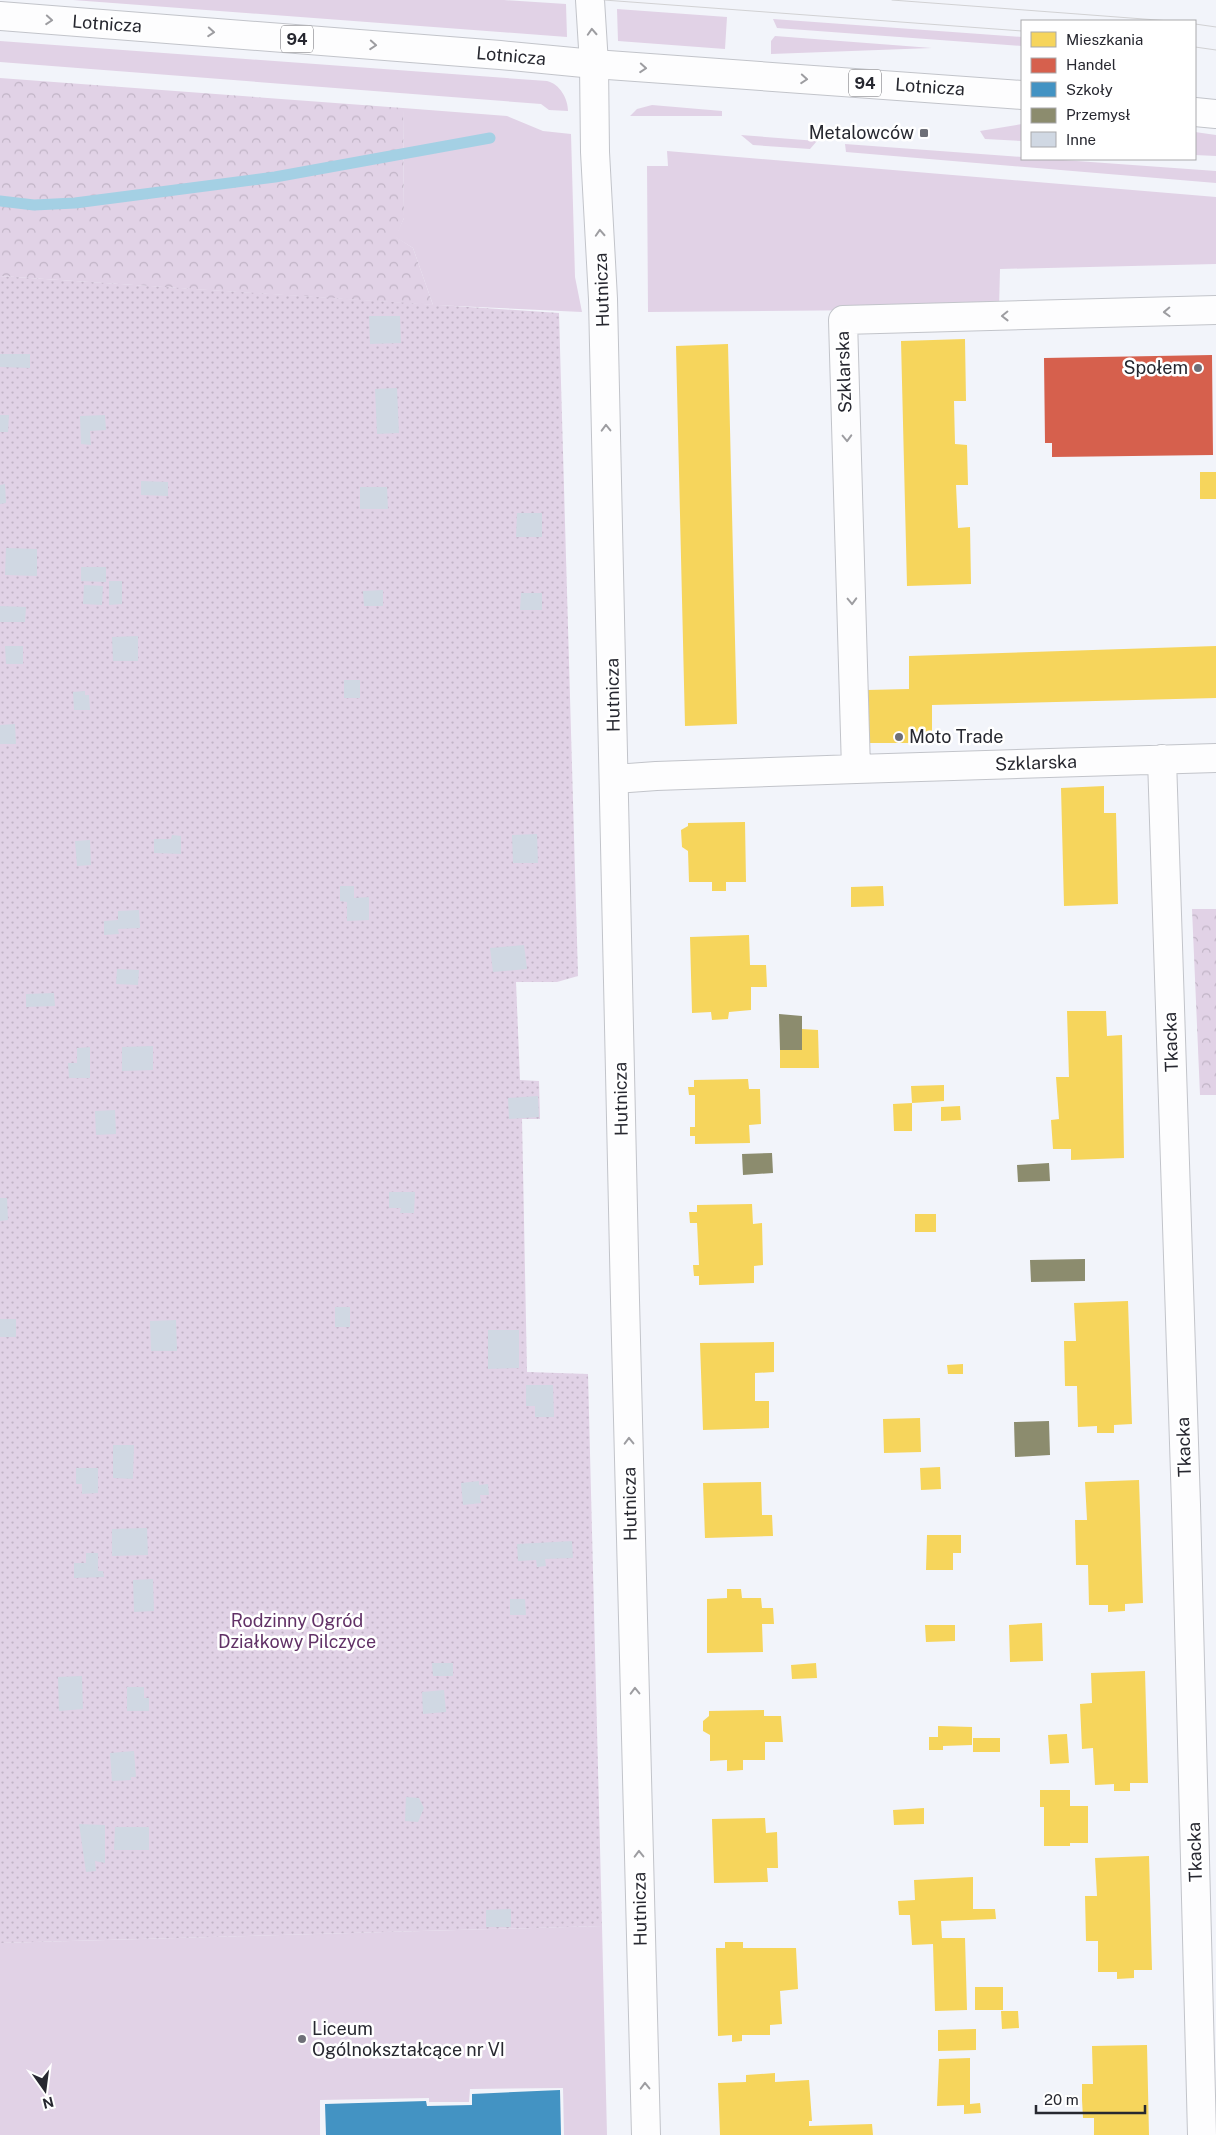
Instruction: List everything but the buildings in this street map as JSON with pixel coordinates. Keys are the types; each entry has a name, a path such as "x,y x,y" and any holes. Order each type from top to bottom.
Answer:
{"street":[{"name":"Hutnicza","path":"590,0 594,64 595,152 603,299 646,2135"},
{"name":"Lotnicza","path":"0,16 594,64 1021,95"},
{"path":"1196,112 1216,114"},
{"name":"Szklarska","path":"856,768 843,320 1216,310"},
{"name":"Szklarska","path":"615,779 856,768 1216,758"},
{"name":"Tkacka","path":"1162,760 1186,1495 1202,2135"}],"green space":[{"path":"73,0 504,0 566,4 567,37"},
{"path":"617,9 727,17 725,49 618,41"},
{"path":"773,19 1021,37 1021,46 777,28"},
{"path":"775,36 932,48 771,54 771,41"},
{"path":"0,41 547,81 556,85 562,93 567,102 568,111 549,110 541,104 0,62"},
{"path":"0,78 403,108 404,218 396,237 413,248 433,305 0,276"},
{"path":"652,105 722,111 722,116 630,116 637,109"},
{"path":"403,108 507,116 543,131 571,134 575,277 582,312 433,305 413,248 395,237 404,218"},
{"path":"1021,124 1021,141 985,139 980,131"},
{"path":"1196,132 1216,135 1216,156 1196,155"},
{"path":"741,135 817,141 810,149 753,145"},
{"path":"845,144 1021,157 1021,160 1063,160 1216,171 1216,183 846,152"},
{"path":"667,151 1216,197 1216,264 1000,269 999,309 648,312 647,166 668,166"},
{"name":"Rodzinny Ogród Działkowy Pilczyce","path":"0,276 559,313 578,976 557,982 516,982 520,1080 539,1081 540,1119 522,1119 527,1372 588,1374 602,1926 0,1943"},
{"path":"1192,909 1216,909 1216,1095 1200,1095"},
{"name":"Liceum Ogólnokształcące nr VI","path":"602,1926 607,2135 564,2135 563,2088 470,2089 469,2102 429,2102 429,2098 320,2100 320,2135 0,2135 0,1943"}],"waterway":[{"path":"0,201 34,205 75,203 275,177 490,138"}],"tram line":[{"path":"604,0 1021,31"},
{"path":"892,0 1157,20"},
{"path":"1196,24 1216,27"},
{"path":"1196,47 1216,50"}],"place":[{"name":"Metalowców","path":"924,133"},
{"name":"Społem","path":"1198,368"},
{"name":"Moto Trade","path":"899,737"},
{"name":"Liceum Ogólnokształcące nr VI","path":"302,2039"}]}
